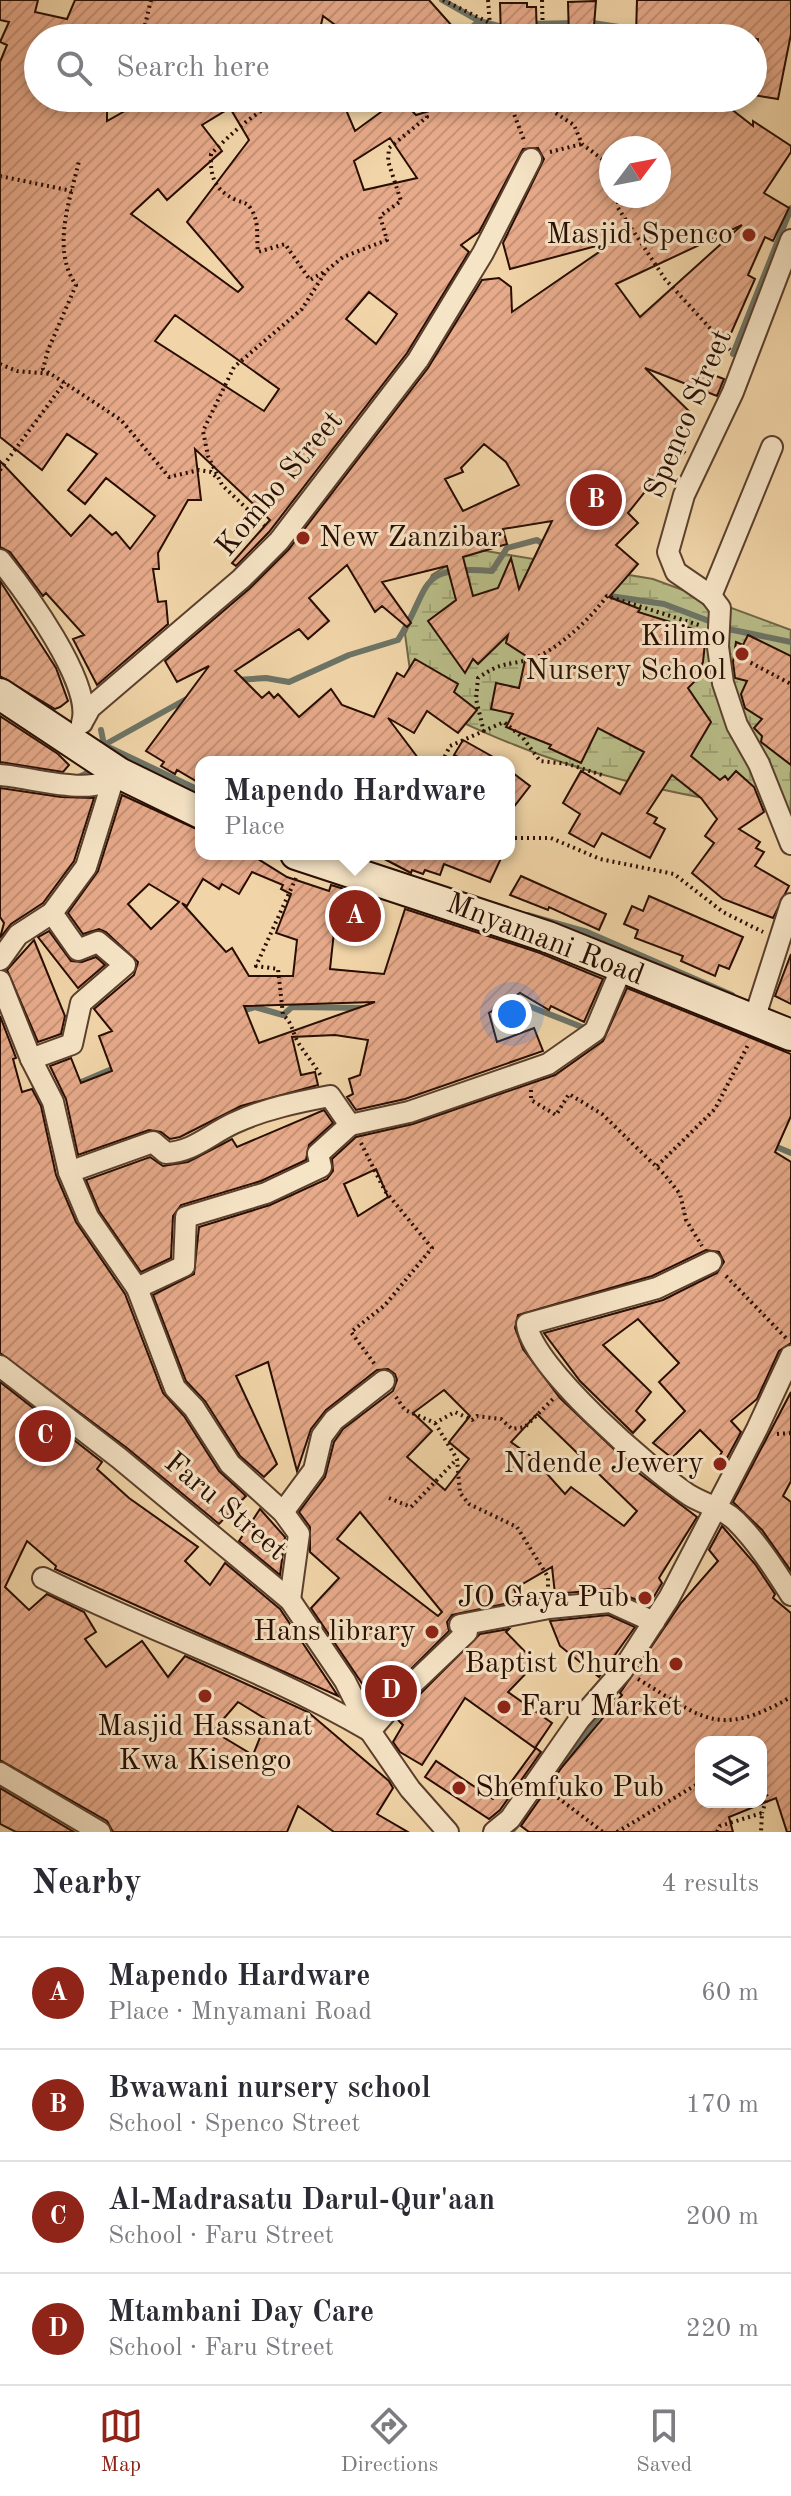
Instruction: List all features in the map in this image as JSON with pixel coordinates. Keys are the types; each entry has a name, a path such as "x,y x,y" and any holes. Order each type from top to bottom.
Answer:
{"street":[{"name":"Kombo Street","path":"78,732 90,708 241,579 279,541 418,360 483,253 531,159"},
{"name":"Spenco Street","path":"711,596 670,565 669,540 684,495 747,357 791,240"},
{"path":"772,447 711,596 721,615 718,647 723,683 737,725 759,764 791,844"},
{"path":"0,560 47,621 82,701 78,732"},
{"path":"0,694 78,732 116,777 195,810"},
{"path":"0,775 50,785 116,777"},
{"path":"0,960 18,935 52,913 86,867 116,777"},
{"name":"Mnyamani Road","path":"313,860 419,893 622,967 791,1035"},
{"path":"758,1023 758,1007 791,904"},
{"path":"31,1059 72,1044 81,1003 125,965 98,942 78,950 52,913"},
{"path":"137,1288 184,1266 186,1217 266,1193 321,1167 318,1154 350,1125 409,1112 529,1068 548,1064 595,1031 622,967"},
{"path":"0,981 31,1059 53,1102 69,1172 88,1217 137,1288 175,1388 194,1408 230,1464 283,1512 300,1540 290,1600"},
{"path":"69,1172 153,1142 166,1153 178,1153 233,1123 278,1107 330,1096 350,1125"},
{"path":"711,1262 642,1293 527,1324 536,1347 566,1386 666,1479 692,1497 718,1507 737,1522 773,1566 791,1595"},
{"path":"509,1828 534,1782 579,1720 622,1671 654,1622 718,1507 791,1356"},
{"name":"Faru Street","path":"0,1366 119,1458 290,1600 345,1681 370,1731 410,1789 448,1832"},
{"path":"283,1512 314,1470 322,1436 334,1420 384,1381"},
{"name":"Faru Street","path":"43,1578 119,1616 299,1692 370,1731"},
{"path":"370,1731 413,1683 467,1632 460,1625 549,1608 610,1602 654,1622"},
{"path":"0,1773 100,1832"}],"path":[{"path":"145,24 151,0"},
{"path":"443,0 488,22 488,0"},
{"path":"542,0 543,24"},
{"path":"260,112 211,154 210,174 222,189 247,203 252,210 258,224 258,252 285,244 310,280 343,257 387,240 380,216 401,201 388,161 389,148 427,117 424,112"},
{"path":"554,112 574,125 582,144 599,157"},
{"path":"79,161 63,234 66,265 76,285 43,369 121,420 169,477 199,470 211,472 279,541"},
{"path":"0,176 72,191"},
{"path":"618,208 665,279 733,354 747,357"},
{"path":"222,485 208,456 203,431 216,401 234,367 302,309 326,271"},
{"path":"0,364 17,371 51,374"},
{"path":"0,470 65,382"},
{"path":"484,732 476,699 478,678 507,661 532,659 557,645 591,617 607,596 708,627 718,647 791,684"},
{"path":"445,756 450,746 504,722 523,738 540,761 568,764 605,776"},
{"path":"515,838 551,838 600,859 674,874 723,912 780,940"},
{"path":"298,860 256,966 278,969 283,1015 291,1022 299,1044 308,1051 330,1096"},
{"path":"657,1166 715,1109 737,1071 758,1023"},
{"path":"529,1068 531,1100 556,1115 569,1094 602,1114 657,1166 680,1194 686,1220 711,1262 716,1261 737,1290 791,1343"},
{"path":"350,1125 385,1191 432,1248 385,1305 351,1332 405,1410 435,1423 457,1459 460,1493 469,1504 517,1527 548,1577 549,1608"},
{"path":"435,1423 455,1412 472,1420 477,1416 501,1419 512,1429 525,1427 566,1386"},
{"path":"389,1498 411,1507 457,1459"},
{"path":"622,1671 716,1722 756,1715 791,1697"},
{"path":"534,1782 603,1832"},
{"path":"617,1832 695,1786"},
{"path":"761,1832 764,1808"},
{"path":"717,1832 720,1826 762,1813"}],"green space":[{"path":"474,549 653,579 791,630 791,814 686,795 582,769 502,740 414,700 405,634 432,575"}],"building":[{"path":"0,0 38,0 35,12 67,19 75,0 429,0 450,24 334,24 323,16 321,24 24,24 24,112 107,112 107,121 123,112 223,112 202,125 222,151 167,200 158,189 131,214 238,292 243,287 187,222 249,140 232,112 347,112 355,131 381,112 413,112 416,115 426,112 735,112 753,126 753,121 791,146 791,152 764,193 789,208 773,241 765,237 748,275 755,279 728,340 706,372 724,379 717,396 645,368 695,417 672,441 685,452 658,480 656,478 628,513 638,523 616,545 638,564 609,597 640,609 638,612 706,633 703,662 695,681 688,688 711,722 691,756 720,780 725,776 728,780 736,771 754,787 764,812 739,829 760,842 756,848 764,852 755,866 789,886 773,918 723,899 692,873 714,843 705,836 717,819 701,798 672,775 647,813 657,818 654,823 665,829 650,858 602,833 594,847 569,833 580,814 563,803 581,771 620,794 644,752 598,728 581,763 549,748 551,745 506,727 513,714 491,709 496,683 519,688 526,656 506,643 508,635 478,664 473,659 465,673 428,621 456,600 447,566 382,582 411,623 407,627 382,606 375,612 347,565 309,598 329,621 308,639 299,629 235,671 262,698 269,692 274,698 278,694 299,717 331,689 342,705 374,717 397,673 404,677 415,659 458,684 454,692 477,710 458,733 427,711 414,733 388,718 416,756 195,756 195,780 177,770 175,774 161,766 164,762 146,751 209,666 177,682 165,661 249,589 289,549 428,368 482,280 499,278 511,287 512,312 615,241 510,269 503,243 544,159 538,148 523,149 479,232 461,245 469,252 407,353 269,532 236,566 232,563 270,520 195,449 201,500 188,500 158,553 159,569 153,569 158,602 166,601 168,624 97,685 73,639 84,635 46,593 43,596 10,552 0,547 0,461 71,536 90,515 112,535 116,532 130,549 155,516 106,478 85,504 68,490 97,454 67,434 42,470 0,437 0,62 7,45 0,42 9,22 0,20","holes":["390,138 417,178 364,190 354,161","742,225 640,317 616,284","369,292 397,314 376,344 346,319","175,315 279,389 264,411 155,341","484,444 506,462 519,485 463,511 445,479 463,472 461,468","552,521 519,589 511,558 498,588 473,596 463,557 507,544 503,529"]},
{"path":"637,0 791,0 791,34 778,99 767,97 767,24 636,24"},
{"path":"596,1 594,24 569,24 568,2"},
{"path":"500,3 527,3 527,7 536,7 537,24 501,24"},
{"path":"0,581 56,668 68,701 60,707 55,709 0,676"},
{"path":"748,635 791,656 791,765 761,742 762,736 754,728 762,719 745,708 741,694 747,681 735,678 733,662 736,642 743,645"},
{"path":"0,716 58,754 69,765 63,772 0,762"},
{"path":"463,740 491,756 456,756"},
{"path":"515,775 530,786 515,805"},
{"path":"0,788 61,797 94,798 74,861 43,903 11,924 0,938 4,923 0,917"},
{"path":"122,795 195,828 195,860 260,860 287,877 329,891 331,885 354,892 352,897 366,901 357,934 343,930 341,935 334,932 330,969 384,974 405,909 540,953 603,979 584,1022 551,1006 549,1010 520,993 489,1013 497,1042 534,1028 543,1051 405,1099 356,1110 347,1097 353,1094 349,1079 360,1075 368,1040 335,1035 292,1037 301,1075 315,1072 318,1085 241,1106 180,1137 170,1139 161,1132 149,1130 78,1155 66,1099 50,1066 71,1058 81,1083 112,1071 99,1036 112,1031 94,1009 134,975 138,962 106,932 99,929 83,934 68,913 98,871","holes":["252,872 283,885 281,889 291,894 276,933 297,940 293,976 249,976 232,948 226,952 182,903 187,906 203,879 219,889 222,884 239,894","149,884 179,902 151,929 128,904","375,1002 259,1043 244,1006"]},
{"path":"386,860 500,860 490,882 444,864 440,875 425,870 423,874 412,870 411,873"},
{"path":"521,876 606,914 599,930 549,907 548,910 510,895"},
{"path":"649,896 743,937 729,969 719,965 715,976 681,961 683,956 635,938 638,930 624,924 632,906 643,911"},
{"path":"49,931 71,961 82,962 96,957 105,965 78,988 38,937"},
{"path":"34,940 65,1016 61,1034 38,1042 7,970"},
{"path":"791,954 791,1004 775,996"},
{"path":"627,988 791,1054 791,1116 775,1152 791,1162 791,1343 779,1351 757,1399 731,1421 741,1432 720,1471 713,1466 722,1452 700,1430 672,1458 653,1443 685,1411 659,1382 679,1363 638,1319 603,1345 651,1392 636,1411 645,1420 633,1433 580,1381 544,1333 663,1300 717,1273 724,1262 719,1252 706,1250 652,1276 518,1315 515,1328 523,1349 560,1398 640,1474 697,1517 659,1578 662,1583 649,1605 610,1589 555,1594 552,1567 514,1589 519,1601 452,1615 447,1622 449,1631 378,1702 374,1701 311,1608 339,1578 310,1552 310,1527 299,1512 325,1477 334,1442 343,1429 393,1391 397,1380 395,1374 388,1369 377,1370 326,1410 311,1429 297,1471 268,1362 236,1376 277,1464 264,1477 240,1456 205,1401 186,1381 153,1295 194,1274 199,1227 270,1205 327,1179 333,1171 332,1159 356,1137 413,1124 555,1075 603,1041","holes":["376,1169 388,1197 358,1216 344,1184","444,1390 470,1416 449,1442 469,1459 445,1490 407,1457 432,1431 413,1413","537,1414 637,1511 624,1526 571,1487 565,1494 532,1457 511,1442","360,1512 442,1612 438,1616 337,1539"]},
{"path":"0,1016 16,1058 13,1059 22,1092 32,1089 41,1106 56,1175 76,1222 125,1294 163,1393 184,1416 219,1471 246,1496 219,1524 127,1448 0,1353"},
{"path":"324,1110 333,1123 309,1145 306,1160 261,1181 181,1205 173,1216 171,1258 141,1272 99,1211 86,1180 150,1157 163,1166 188,1162 232,1139 237,1147"},
{"path":"0,1382 102,1462 97,1469 129,1498 198,1547 185,1561 210,1585 225,1563 280,1609 338,1696 55,1569 56,1566 27,1541 5,1587 29,1610 47,1594 84,1612 96,1632 85,1639 106,1667 142,1641 168,1677 185,1656 308,1712 389,1781 393,1788 377,1814 408,1832 334,1832 298,1806 287,1832 113,1832 107,1821 0,1760","holes":["238,1702 267,1720 253,1755 213,1731"]},
{"path":"791,1392 791,1481 783,1496 791,1502 791,1571 762,1530 733,1502"},
{"path":"260,1509 285,1537 280,1575 239,1541"},
{"path":"722,1526 755,1564 775,1594 773,1598 791,1613 791,1832 787,1832 776,1798 767,1802 767,1736 695,1736 695,1808 751,1808 729,1817 733,1832 529,1832 521,1826 562,1767 622,1695 620,1693 681,1603 718,1561 709,1550"},
{"path":"608,1615 635,1627 599,1677 560,1646 550,1621"},
{"path":"509,1629 506,1632 536,1663 508,1692 552,1723 535,1748 465,1698 422,1765 400,1752 393,1742 403,1725 397,1719 480,1634"},
{"name":"Shemfuko Pub","path":"536,1748 541,1752 500,1810 489,1819 425,1777 436,1761 493,1799 500,1790 503,1793"},
{"path":"0,1788 74,1832 16,1832 0,1824"}],"waterway":[{"path":"442,0 479,21 491,24"},
{"path":"476,24 479,21"},
{"path":"586,22 599,24"},
{"path":"530,24 575,23"},
{"path":"733,354 791,208"},
{"path":"237,680 266,678 289,682 349,655 398,640 428,583 437,576 467,570 492,571 507,548 537,540 546,546"},
{"path":"606,592 610,596 664,604 709,621"},
{"path":"728,629 791,642"},
{"path":"104,745 190,697"},
{"path":"101,730 104,745"},
{"path":"104,745 195,788"},
{"path":"74,779 92,771"},
{"path":"527,915 587,932 732,995"},
{"path":"491,1008 526,1005 587,1029"},
{"path":"238,1012 255,1007 283,1015 292,1007 366,1008"},
{"path":"55,1099 65,1089 119,1066"},
{"path":"772,1145 791,1153"},
{"path":"555,1774 613,1697"},
{"path":"511,1832 528,1812"}],"place":[{"name":"Masjid Spenco","path":"749,235"},
{"name":"Bwawani nursery school","path":"596,500"},
{"name":"New Zanzibar","path":"303,538"},
{"name":"Kilimo Nursery School","path":"742,654"},
{"name":"Mapendo Hardware","path":"355,916"},
{"name":"Al-Madrasatu Darul-Qur'aan","path":"45,1436"},
{"name":"Ndende Jewery","path":"720,1464"},
{"name":"JO Gaya Pub","path":"645,1598"},
{"name":"Hans library","path":"432,1632"},
{"name":"Baptist Church","path":"676,1664"},
{"name":"Mtambani Day Care","path":"391,1691"},
{"name":"Masjid Hassanat Kwa Kisengo","path":"205,1696"},
{"name":"Faru Market","path":"504,1707"},
{"name":"Shemfuko Pub","path":"459,1788"}]}
